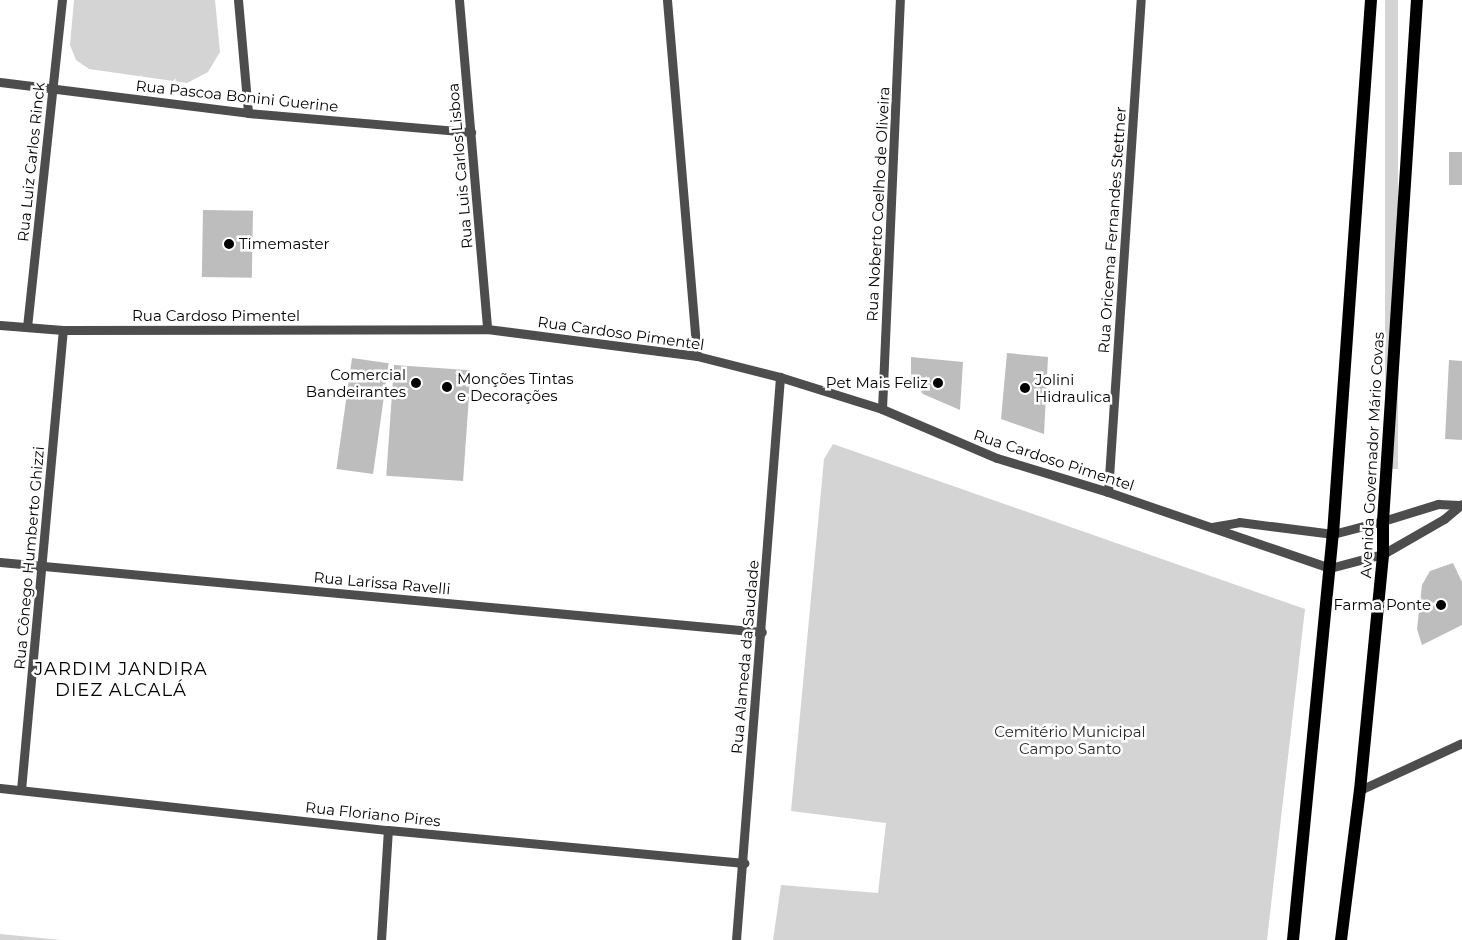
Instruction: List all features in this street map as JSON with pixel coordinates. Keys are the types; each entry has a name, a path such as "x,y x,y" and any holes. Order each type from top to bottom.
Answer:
{"main road":[{"name":"Avenida Governador Mário Covas","path":"1293,940 1334,534 1371,0"},
{"name":"Avenida Governador Mário Covas","path":"1341,940 1360,790 1383,554 1383,521 1417,0"}],"street":[{"name":"Rua Luiz Carlos Rinck","path":"27,327 62,0"},
{"path":"238,0 248,113"},
{"name":"Rua Luis Carlos Lisboa","path":"459,0 487,329"},
{"path":"667,0 697,356"},
{"name":"Rua Noberto Coelho de Oliveira","path":"882,409 900,0"},
{"name":"Rua Oricema Fernandes Stettner","path":"1108,492 1141,0"},
{"name":"Rua Pascoa Bonini Guerine","path":"0,82 248,113 471,132"},
{"name":"Rua Cardoso Pimentel","path":"0,325 64,330 487,329 697,356 780,377 882,409 997,458 1108,492 1330,568 1383,554 1444,519 1460,505"},
{"name":"Rua Cônego Humberto Ghizzi","path":"21,790 64,330"},
{"name":"Rua Alameda da Saudade","path":"736,940 744,863 780,377"},
{"name":"Rua Cardoso Pimentel","path":"1211,527 1239,522 1334,534 1438,504 1460,505"},
{"name":"Rua Larissa Ravelli","path":"0,562 762,632"},
{"path":"1360,790 1462,744"},
{"name":"Rua Floriano Pires","path":"0,788 388,830 744,863"},
{"path":"381,940 388,830"}],"green space":[{"path":"74,0 215,0 220,52 208,72 187,83 89,69 76,60 70,45"},
{"path":"1385,0 1398,0 1398,469 1385,469"},
{"name":"Cemitério Municipal Campo Santo","path":"833,444 1305,609 1267,940 773,940 781,885 878,893 886,823 791,811 824,459"},
{"path":"0,934 61,940 0,940"}],"building":[{"path":"1449,152 1462,152 1462,185 1449,185"},
{"name":"Timemaster","path":"203,210 253,211 252,278 202,277"},
{"name":"Jolini Hidraulica","path":"1007,353 1048,357 1044,434 1001,419"},
{"name":"Pet Mais Feliz","path":"911,357 963,362 960,410 923,394 911,379"},
{"path":"352,358 389,363 373,474 336,469"},
{"path":"1449,360 1462,361 1462,440 1445,439"},
{"path":"394,365 471,370 463,481 386,476"},
{"name":"Farma Ponte","path":"1453,563 1462,582 1462,625 1422,645 1417,629 1422,585 1430,571"}],"place":[{"name":"Timemaster","path":"229,244"},
{"name":"Comercial Bandeirantes","path":"416,383"},
{"name":"Pet Mais Feliz","path":"938,383"},
{"name":"Monções Tintas e Decorações","path":"447,387"},
{"name":"Jolini Hidraulica","path":"1025,388"},
{"name":"Farma Ponte","path":"1441,605"}],"district":[{"name":"JARDIM JANDIRA DIEZ ALCALÁ","path":"121,680"}]}
